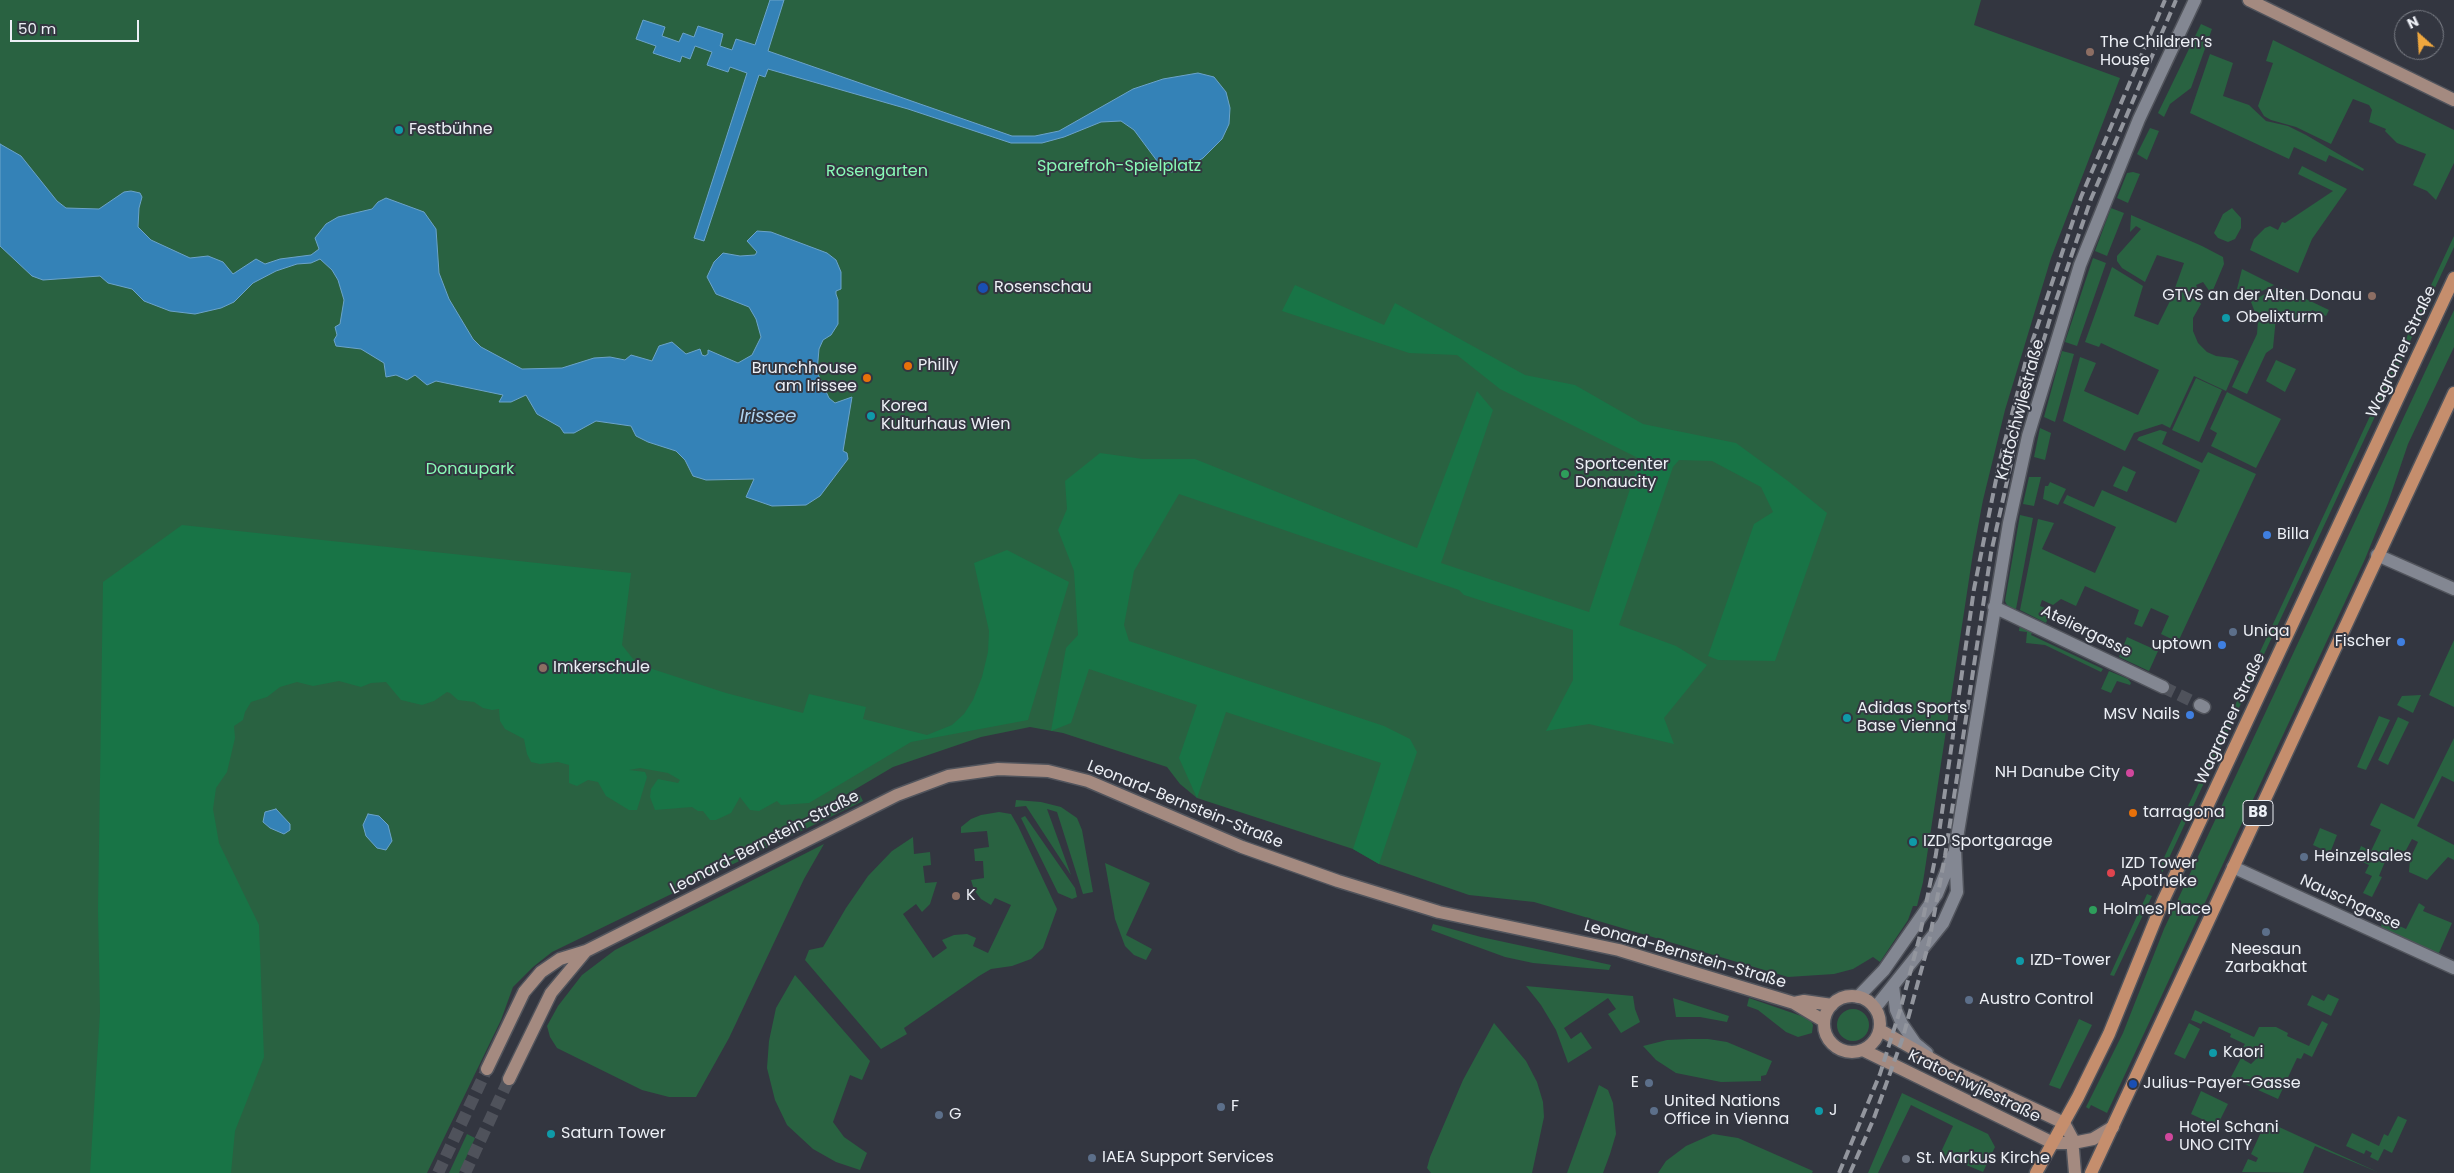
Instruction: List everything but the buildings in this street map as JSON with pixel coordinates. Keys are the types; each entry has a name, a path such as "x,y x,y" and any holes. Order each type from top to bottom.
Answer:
{"main road":[{"path":"2249,0 2454,100"},
{"name":"Wagramer Straße","path":"2036,1173 2064,1123 2109,1034 2163,901 2454,278"},
{"name":"B8","path":"2091,1173 2454,393"},
{"name":"Leonard-Bernstein-Straße","path":"487,1069 518,1004 532,982 560,958 586,951 911,789 960,774 986,770 1025,769 1058,773 1099,784 1242,847 1385,896 1464,918 1620,950 1794,1003 1824,1021"},
{"name":"Leonard-Bernstein-Straße","path":"509,1079 551,993 586,951"},
{"path":"1824,1021 1832,1005 1849,996 1865,999 1875,1008 1880,1023 1880,1030 1870,1046 1863,1050"},
{"name":"Leonard-Bernstein-Straße","path":"1794,1003 1804,1001 1832,1005"},
{"name":"Kratochwjlestraße","path":"1824,1021 1827,1037 1836,1048 1845,1051 1863,1050 2053,1142 2073,1143 2093,1139 2113,1127"},
{"name":"Kratochwjlestraße","path":"1880,1030 1951,1070 2064,1123 2070,1132 2073,1143 2075,1173"}],"street":[{"name":"Kratochwjlestraße","path":"1875,1008 1944,923 1957,892 1955,850 1994,606 2028,436 2080,265 2139,119 2195,0"},
{"path":"2377,555 2454,589"},
{"name":"Ateliergasse","path":"1994,606 2163,687"},
{"name":"Kratochwjlestraße","path":"1858,997 1884,970 1937,894 1955,850"},
{"name":"Nauschgasse","path":"2232,867 2454,968"},
{"name":"Kratochwjlestraße","path":"1893,986 1896,1010 1915,1043 1951,1070"}],"green space":[{"name":"Donaupark","path":"0,0 1981,0 1974,25 2120,78 2051,258 2005,410 1983,500 1973,553 1923,882 1917,906 1913,906 1908,920 1880,962 1873,957 1853,969 1834,974 1788,977 1534,902 1469,895 1379,864 1353,849 1197,798 1180,784 1167,767 1063,733 1030,727 981,737 893,767 805,819 860,795 863,801 552,952 533,967 513,987 501,1020 427,1173 0,1173"},
{"path":"2201,24 2212,29 2191,88 2170,104 2164,117 2158,113"},
{"path":"2273,40 2454,130 2454,163 2436,200 2427,191 2413,185 2426,154 2397,143 2385,131 2386,129 2369,122 2372,110 2369,105 2353,99 2331,144 2296,127 2271,120 2264,116 2258,106 2273,63 2266,61"},
{"path":"2210,54 2233,63 2223,96 2249,105 2266,121 2288,126 2306,135 2364,169 2363,171 2329,155 2326,162 2294,147 2289,159 2190,113"},
{"path":"2150,128 2159,131 2147,160 2137,154"},
{"path":"2302,166 2347,189 2312,239 2298,273 2250,250 2254,239 2265,228 2270,226 2278,230 2282,222 2285,223 2333,191 2298,174"},
{"path":"2127,173 2140,174 2128,203 2117,198"},
{"path":"2111,208 2124,213 2107,256 2095,251"},
{"path":"2232,208 2241,218 2241,228 2235,239 2228,242 2218,238 2214,233 2223,214"},
{"path":"2131,215 2223,257 2224,264 2213,290 2210,292 2203,282 2196,285 2202,298 2198,300 2201,304 2193,318 2193,331 2198,343 2207,352 2239,361 2226,391 2194,376 2170,428 2162,424 2134,433 2125,451 2063,421 2080,357 2096,363 2084,391 2138,415 2159,370 2101,343 2099,347 2085,342 2112,267 2143,286 2134,316 2158,325 2171,299 2184,263 2157,255 2145,282 2122,268 2117,261 2117,256 2141,229 2136,226 2130,232"},
{"path":"2454,236 2454,247 2162,873 2161,864"},
{"path":"2093,258 2106,263 2077,346 2065,342"},
{"path":"2242,269 2274,285 2248,298 2236,293"},
{"path":"1295,285 1384,325 1395,303 1525,375 1575,385 1643,424 1736,443 1788,481 1827,513 1775,661 1718,660 1708,656 1754,524 1773,512 1761,487 1712,461 1679,460 1673,467 1619,625 1676,646 1707,665 1664,718 1674,744 1589,724 1546,731 1573,680 1573,630 1464,595 1459,590 1179,494 1134,571 1124,625 1129,641 1384,726 1410,739 1417,752 1379,864 1353,849 1381,763 1226,712 1197,798 1179,758 1197,705 1089,669 1071,723 1051,731 1066,648 1078,635 1074,571 1058,530 1067,509 1065,481 1100,453 1143,459 1195,459 1417,548 1477,391 1493,410 1441,563 1589,612 1640,459 1500,389 1457,355 1409,353 1282,311"},
{"path":"2283,288 2329,310 2326,316 2312,310 2305,324 2293,323 2276,317 2273,348 2266,353 2247,394 2232,387 2257,334 2258,320 2251,302 2270,291"},
{"path":"2454,310 2454,347 2408,444 2388,503 2365,559 2107,1113 2091,1105 2089,1109 2086,1107 2123,1033 2164,929"},
{"path":"2062,351 2074,354 2055,422 2044,417"},
{"path":"2276,360 2296,369 2285,392 2266,381"},
{"path":"2196,378 2222,390 2199,442 2172,430"},
{"path":"2227,392 2281,419 2256,468 2211,446 2217,433 2210,429"},
{"path":"2040,428 2051,433 2045,460 2034,457"},
{"path":"2160,430 2167,432 2162,444 2202,463 2208,452 2256,474 2178,642 2161,634 2169,616 2151,608 2142,627 2134,624 2139,610 2085,586 2076,606 2061,599 2053,605 2042,600 2040,606 2051,610 2046,623 2020,610 2038,519 2054,523 2042,549 2095,573 2116,527 2063,503 2067,495 2094,507 2102,490 2176,523 2200,470 2137,440 2139,437"},
{"path":"2123,466 2136,472 2127,492 2113,486"},
{"path":"2029,477 2041,477 2034,506 2023,504"},
{"path":"2050,482 2066,489 2058,505 2043,499 2045,486 2048,486"},
{"path":"2020,515 2033,518 2016,609 2008,607 2005,601"},
{"path":"182,525 631,573 622,645 637,664 726,693 803,713 809,694 866,707 863,719 927,735 952,725 964,714 973,700 982,677 988,652 989,631 974,563 1007,550 1069,582 1028,720 911,742 809,803 781,805 777,801 759,811 750,810 740,797 731,813 716,820 710,820 703,811 698,811 692,807 655,810 650,797 651,789 658,779 678,783 680,780 668,773 640,768 629,770 645,772 647,777 637,810 629,810 606,796 598,782 588,780 577,786 569,783 569,765 558,762 540,764 531,762 524,739 505,729 500,721 499,709 492,710 483,708 474,702 458,700 447,692 434,701 422,705 401,700 386,682 371,683 361,687 339,681 313,686 297,682 280,687 267,697 251,702 243,720 234,726 235,738 227,772 216,788 213,809 219,843 259,925 264,1057 235,1131 231,1173 90,1173 100,1012 98,910 103,582"},
{"path":"2020,623 2033,631 2031,635 2103,669 2101,672 2045,645 2026,643 2027,632 2019,631"},
{"path":"2127,637 2158,651 2149,671 2119,657"},
{"path":"2454,640 2454,707 2429,695"},
{"path":"2109,671 2128,679 2131,683 2130,685 2117,681 2111,693 2101,689"},
{"path":"2421,695 2413,713 2397,705 2402,696"},
{"path":"2379,716 2390,720 2366,770 2357,767"},
{"path":"2398,717 2409,722 2388,765 2378,760"},
{"path":"2454,738 2454,782 2442,776 2417,826 2454,845 2454,860 2448,857 2427,880 2409,872 2410,859 2418,842 2412,839 2405,852 2397,849 2392,859 2387,857 2379,876 2382,877 2372,897 2363,893 2372,876 2365,873 2369,865 2356,859 2361,846 2371,851 2381,830 2370,825 2381,803 2414,819"},
{"path":"1016,800 1041,802 1061,807 1077,818 1082,830 1093,892 1083,894 1057,812 1047,809 1071,875 1026,806 1015,807"},
{"path":"999,812 1011,814 1057,909 1043,948 1031,959 1012,966 991,969 979,976 904,1028 907,1034 881,1049 805,960 809,950 823,947 868,876 892,851 913,837 914,854 930,852 931,865 923,866 925,883 937,882 930,904 922,912 916,904 903,914 933,958 947,948 942,940 954,935 967,934 976,938 973,946 988,953 1011,905 995,898 991,905 981,899 974,890 971,880 984,878 983,861 975,861 974,849 989,847 987,831 961,833 961,827 971,819 981,815"},
{"path":"1025,816 1075,888 1077,897 1072,899 1058,893 1021,818"},
{"path":"2320,828 2337,835 2330,853 2313,845"},
{"path":"824,844 804,879 729,1038 696,1097 669,1097 642,1090 557,1048 550,1037 547,1026 558,1006 582,975 615,950"},
{"path":"1105,863 1150,883 1126,935 1152,949 1146,960 1134,955 1125,946 1115,919"},
{"path":"2147,894 2152,896 2114,976 2110,975"},
{"path":"2419,903 2425,907 2423,911 2452,923 2438,955 2381,930 2382,918 2406,929"},
{"path":"1433,924 1481,937 1611,965 1609,970 1533,963 1505,957 1431,930"},
{"path":"795,975 870,1061 862,1080 850,1075 833,1122 844,1137 867,1153 860,1170 836,1162 813,1149 787,1125 775,1100 767,1068 769,1041 776,1008"},
{"path":"1526,986 1633,996 1640,1022 1621,1033 1608,1014 1616,1009 1608,998 1564,1028 1571,1039 1581,1032 1592,1048 1568,1063 1556,1030 1541,1005"},
{"path":"2328,994 2339,999 2331,1016 2307,1005 2312,995 2324,1001"},
{"path":"1673,998 1729,1016 1727,1022 1700,1017 1676,1017"},
{"path":"1749,998 1810,1019 1813,1025 1812,1033 1798,1037 1786,1032 1758,1010 1747,1006"},
{"path":"1853,1009 1859,1010 1864,1014 1868,1019 1868,1031 1864,1036 1859,1040 1853,1041 1847,1040 1842,1036 1838,1031 1837,1025 1838,1019 1842,1014 1847,1010"},
{"path":"2195,1010 2254,1037 2259,1027 2276,1027 2288,1033 2287,1036 2309,1046 2322,1021 2328,1024 2312,1057 2304,1053 2301,1059 2297,1058 2278,1099 2230,1079 2242,1056 2244,1060 2251,1064 2257,1058 2256,1052 2243,1047 2245,1044 2230,1037 2231,1034 2203,1021 2201,1024 2191,1020"},
{"path":"2079,1019 2092,1025 2060,1089 2049,1085"},
{"path":"1494,1023 1526,1061 1537,1082 1543,1102 1544,1117 1532,1173 1431,1173 1427,1168 1430,1157 1463,1080"},
{"path":"2189,1023 2200,1029 2185,1059 2174,1054"},
{"path":"1689,1039 1727,1042 1772,1061 1766,1075 1761,1076 1761,1081 1721,1082 1676,1073 1656,1060 1643,1046 1667,1040"},
{"path":"1599,1085 1608,1090 1613,1103 1616,1134 1610,1154 1603,1173 1567,1173"},
{"path":"2201,1091 2228,1104 2217,1126 2191,1114"},
{"path":"1902,1093 1988,1134 1995,1147 1983,1172 1940,1154 1953,1126 1911,1105 1878,1173 1868,1173"},
{"path":"2398,1116 2407,1120 2392,1153 2384,1149 2378,1161 2370,1157 2372,1153 2366,1150 2364,1154 2346,1146 2352,1133 2379,1146 2384,1134 2388,1136"},
{"path":"2266,1121 2380,1173 2315,1146 2303,1173 2242,1172 2248,1159 2256,1162 2258,1158 2251,1154"},
{"path":"467,1134 475,1138 459,1173 449,1173"},
{"path":"1713,1134 1738,1138 1813,1171 1812,1173 1658,1173 1666,1161 1686,1146"}],"water":[{"path":"770,0 784,0 768,51 1012,136 1035,136 1059,131 1133,89 1163,79 1198,73 1214,77 1226,92 1230,108 1229,124 1222,139 1203,158 1185,169 1166,173 1134,130 1121,121 1101,122 1064,137 1042,143 1011,143 908,109 768,69 765,77 759,75 704,241 694,238 747,73 730,67 728,72 707,65 712,52 695,46 690,59 682,56 680,62 653,53 656,46 636,39 643,20 665,27 662,36 679,42 683,33 694,37 698,26 723,34 720,46 732,50 736,39 755,45"},
{"name":"Irissee","path":"0,144 21,156 57,201 66,208 99,209 124,192 140,193 142,197 139,208 138,227 151,240 190,258 208,256 223,262 233,274 256,259 265,264 280,259 311,255 319,249 315,238 326,224 338,217 372,209 378,202 386,198 424,212 436,229 439,273 449,299 473,339 481,347 522,369 562,368 594,358 610,357 625,360 631,355 652,361 659,346 672,342 686,354 700,349 702,355 705,356 708,354 708,350 738,363 752,355 761,337 756,319 749,307 716,294 707,277 714,262 723,253 740,256 755,255 757,252 747,241 757,231 771,232 827,253 836,260 841,272 841,289 836,291 838,324 831,335 823,340 819,349 817,372 829,398 835,403 852,397 843,451 847,453 848,459 820,496 806,505 772,506 746,497 754,479 706,480 693,476 685,460 676,451 636,436 631,426 596,421 574,433 564,433 560,427 537,414 526,395 511,402 499,402 503,395 436,381 427,385 415,375 407,380 396,375 386,377 384,363 361,349 336,346 334,340 337,335 335,327 340,324 344,300 338,280 332,270 320,259 276,271 253,283 234,302 221,308 195,314 170,311 144,301 132,289 108,283 100,276 43,280 32,276 0,246"},
{"path":"276,809 290,824 290,830 284,834 270,828 263,822 265,812"},
{"path":"368,814 379,816 388,825 392,841 386,850 377,848 366,836 363,825"}],"tunnel":[{"path":"2163,687 2200,705"},
{"path":"438,1173 487,1069"},
{"path":"465,1173 509,1079"}],"railway":[{"path":"1839,1173 1880,1074 1901,1007 1919,939 1936,854 1974,589 2000,460 2026,360 2081,197 2165,0"},
{"path":"1850,1173 1874,1118 1903,1037 1929,942 1945,856 1991,553 2022,414 2052,312 2091,199 2176,0"}],"place":[{"name":"The Children’s House","path":"2090,52"},
{"name":"Festbühne","path":"399,130"},
{"name":"Rosenschau","path":"983,288"},
{"name":"GTVS an der Alten Donau","path":"2372,296"},
{"name":"Obelixturm","path":"2226,318"},
{"name":"Philly","path":"908,366"},
{"name":"Brunchhouse am Irissee","path":"867,378"},
{"name":"Korea Kulturhaus Wien","path":"871,416"},
{"name":"Sportcenter Donaucity","path":"1565,474"},
{"name":"Billa","path":"2267,535"},
{"name":"Uniqa","path":"2233,632"},
{"name":"Fischer","path":"2401,642"},
{"name":"uptown","path":"2222,645"},
{"name":"Imkerschule","path":"543,668"},
{"name":"MSV Nails","path":"2190,715"},
{"name":"Adidas Sports Base Vienna","path":"1847,718"},
{"name":"NH Danube City","path":"2130,773"},
{"name":"tarragona","path":"2133,813"},
{"name":"IZD Sportgarage","path":"1913,842"},
{"name":"Heinzelsales","path":"2304,857"},
{"name":"IZD Tower Apotheke","path":"2111,873"},
{"name":"K","path":"956,896"},
{"name":"Holmes Place","path":"2093,910"},
{"name":"Neesaun Zarbakhat","path":"2266,932"},
{"name":"IZD-Tower","path":"2020,961"},
{"name":"Austro Control","path":"1969,1000"},
{"name":"Kaori","path":"2213,1053"},
{"name":"E","path":"1649,1083"},
{"name":"Julius-Payer-Gasse","path":"2133,1084"},
{"name":"F","path":"1221,1107"},
{"name":"United Nations Office in Vienna","path":"1654,1111"},
{"name":"J","path":"1819,1111"},
{"name":"G","path":"939,1115"},
{"name":"Saturn Tower","path":"551,1134"},
{"name":"Hotel Schani UNO CITY","path":"2169,1137"},
{"name":"IAEA Support Services","path":"1092,1158"},
{"name":"St. Markus Kirche","path":"1906,1159"}],"park label":[{"name":"Sparefroh-Spielplatz","path":"1119,167"},
{"name":"Rosengarten","path":"877,172"}]}
